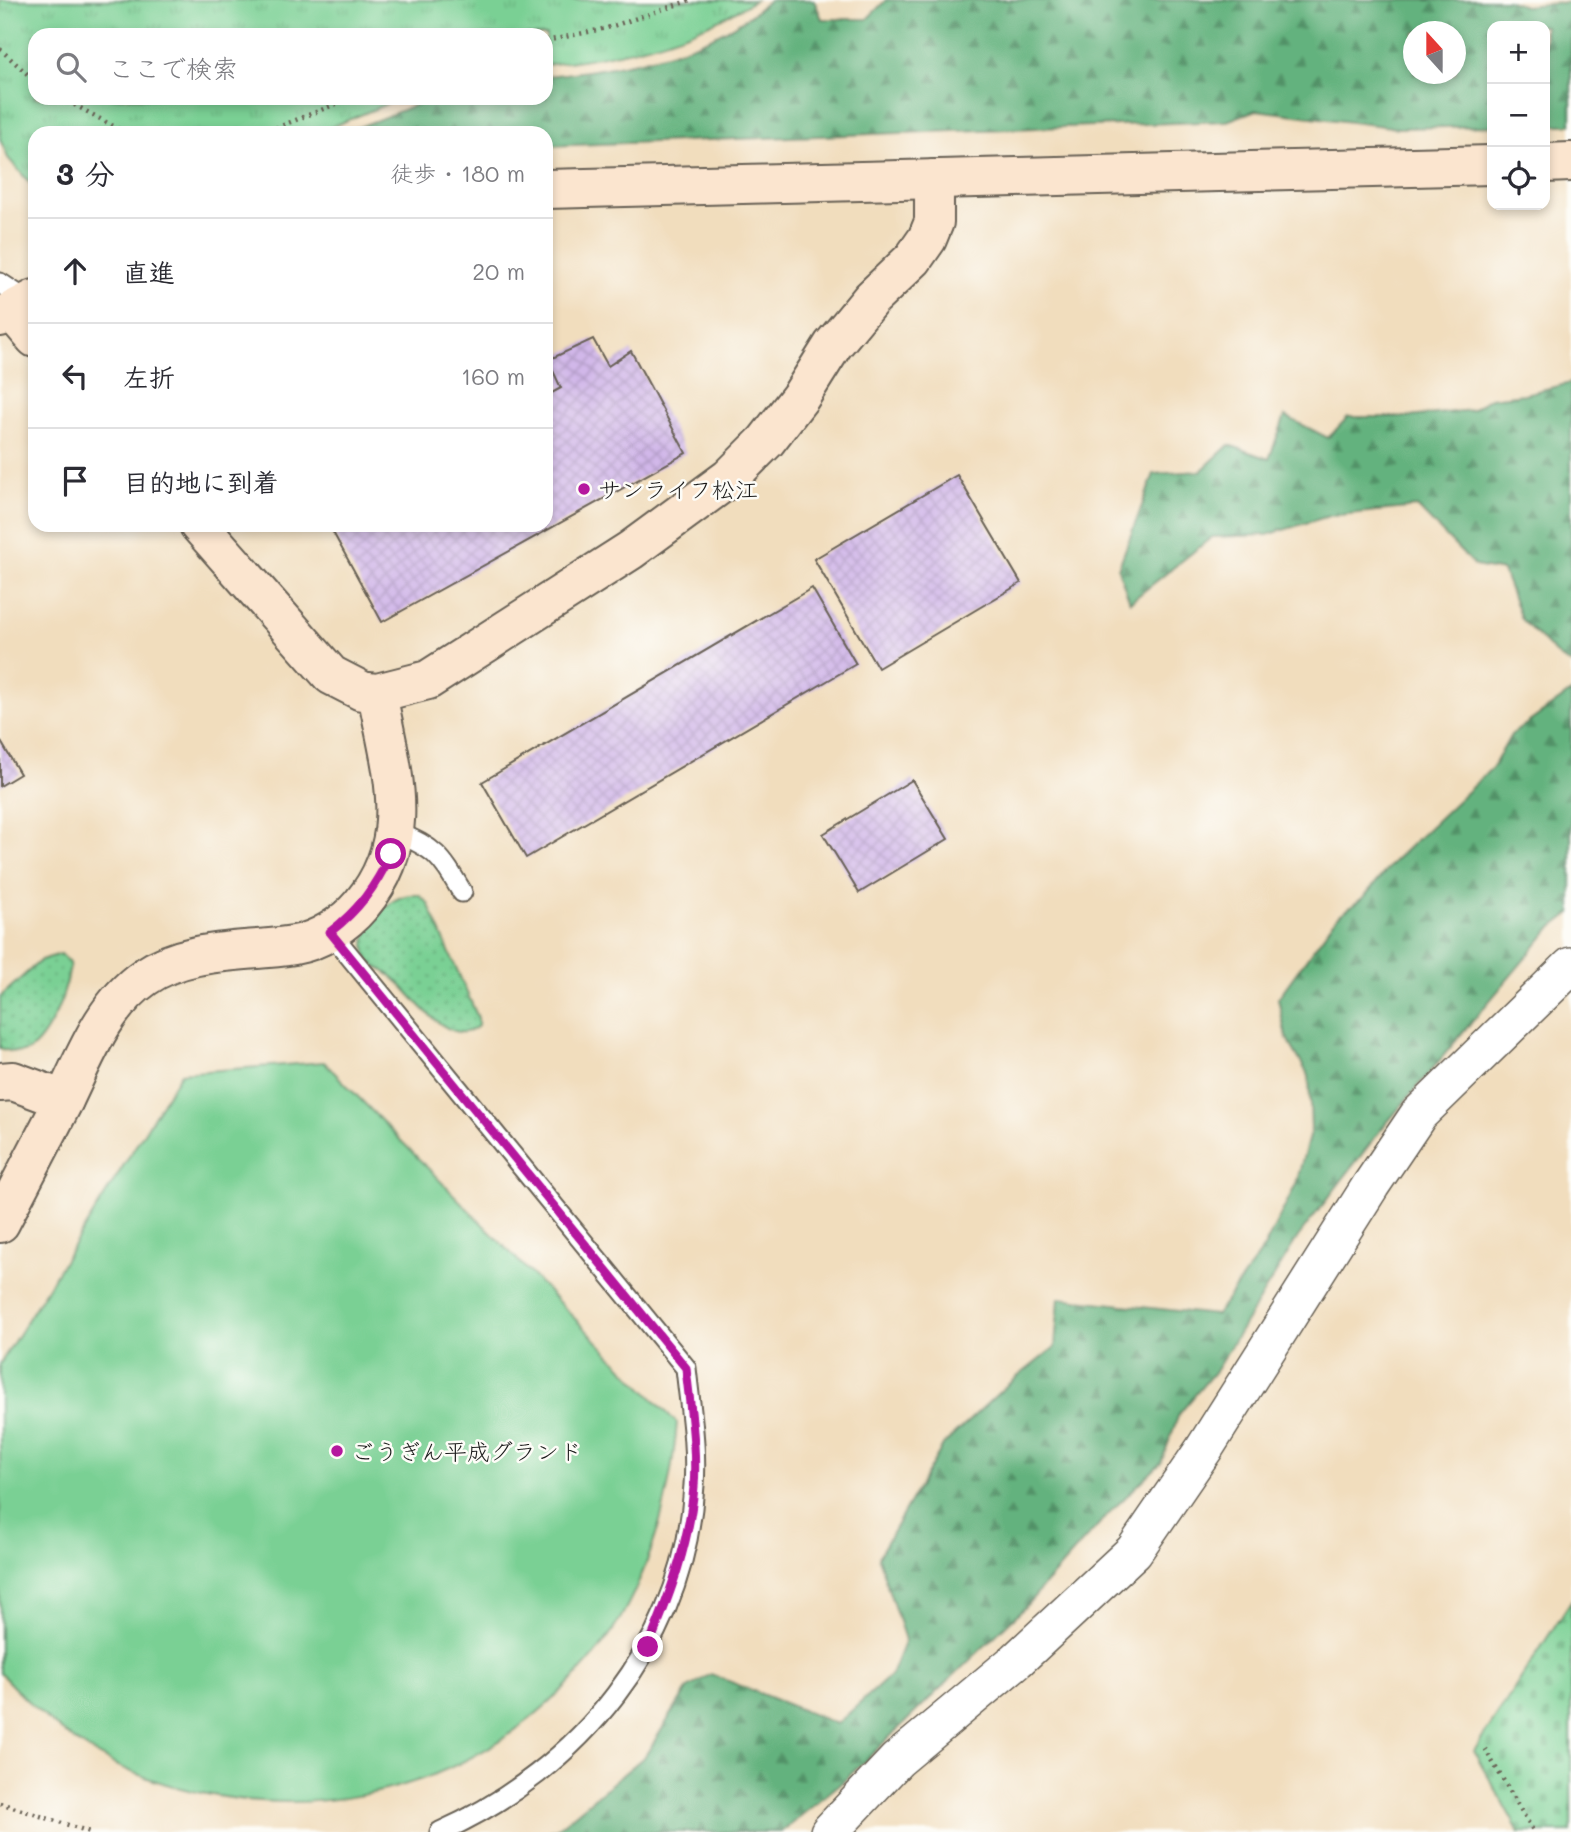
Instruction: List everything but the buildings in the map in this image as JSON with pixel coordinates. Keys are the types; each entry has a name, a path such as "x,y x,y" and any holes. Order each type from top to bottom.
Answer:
{"street":[{"path":"1550,163 1571,162"},
{"path":"553,190 1487,165"},
{"path":"205,532 331,675 362,691 376,693 412,686 441,672 631,550 729,478 765,441 801,396 833,345 871,299 913,259 927,239 934,222 934,180"},
{"path":"0,1223 96,1034 119,1002 145,977 186,959 297,945 330,932 353,914 369,896 391,854 396,832 397,808 376,693"},
{"path":"829,1832 897,1760 1017,1660 1134,1551 1204,1449 1419,1114 1571,966"},
{"path":"0,1082 13,1081 64,1100"}],"lane":[{"path":"396,832 426,845 441,857 462,892"},
{"path":"330,932 686,1368 694,1443 694,1486 676,1581 648,1647 597,1720 560,1758 519,1790 476,1816 440,1832"}],"path":[{"path":"553,40 607,28 691,0"},
{"path":"0,49 28,75"},
{"path":"75,105 113,126"},
{"path":"281,126 333,105"},
{"path":"1485,1749 1534,1832"},
{"path":"0,1803 90,1832"}],"green space":[{"path":"0,0 755,0 706,26 680,36 601,57 553,64 553,28 28,28 28,105 384,105 334,126 28,126 28,181 8,158 0,139"},
{"path":"769,0 814,0 822,19 867,19 886,0 1507,0 1524,6 1571,2 1571,125 1550,125 1550,21 1487,21 1487,126 1399,128 1256,110 1227,121 553,146 553,126 362,126 415,105 553,105 553,75 634,62 694,45 747,18"},
{"path":"1571,383 1571,664 1559,657 1521,619 1503,571 1475,566 1417,507 1329,516 1267,535 1212,537 1130,602 1118,569 1154,474 1201,471 1229,445 1269,459 1285,416 1328,438 1348,417 1409,417 1472,410 1490,398 1524,394"},
{"path":"1571,692 1571,913 1550,929 1380,1131 1298,1237 1216,1370 1179,1414 1161,1463 1108,1514 1023,1609 846,1779 781,1832 548,1832 558,1828 645,1756 688,1688 711,1674 837,1724 891,1675 905,1640 878,1557 944,1444 1006,1386 1055,1347 1059,1298 1216,1315 1264,1248 1296,1184 1311,1129 1309,1076 1286,1037 1278,998 1337,917 1364,897 1394,861 1493,767 1511,735"},
{"path":"409,895 419,895 428,903 478,1018 478,1026 467,1032 456,1031 432,1018 395,979 368,960 366,939 374,919 390,903"},
{"path":"61,954 69,962 69,971 50,1025 35,1046 27,1051 0,1048 0,997 41,960"},
{"name":"ごうぎん平成グランド","path":"324,1062 677,1423 666,1499 652,1548 632,1596 615,1628 589,1662 522,1725 473,1756 420,1780 365,1795 307,1801 249,1800 191,1791 134,1773 115,1764 61,1730 0,1673 0,1364 181,1073"},
{"path":"1571,1601 1571,1832 1519,1832 1474,1751"}],"place":[{"name":"サンライフ松江","path":"584,489"},
{"name":"ごうぎん平成グランド","path":"337,1451"}],"route":[{"path":"391,854 369,896 353,914 330,932 686,1368 694,1443 694,1486 676,1581 648,1647"}]}
